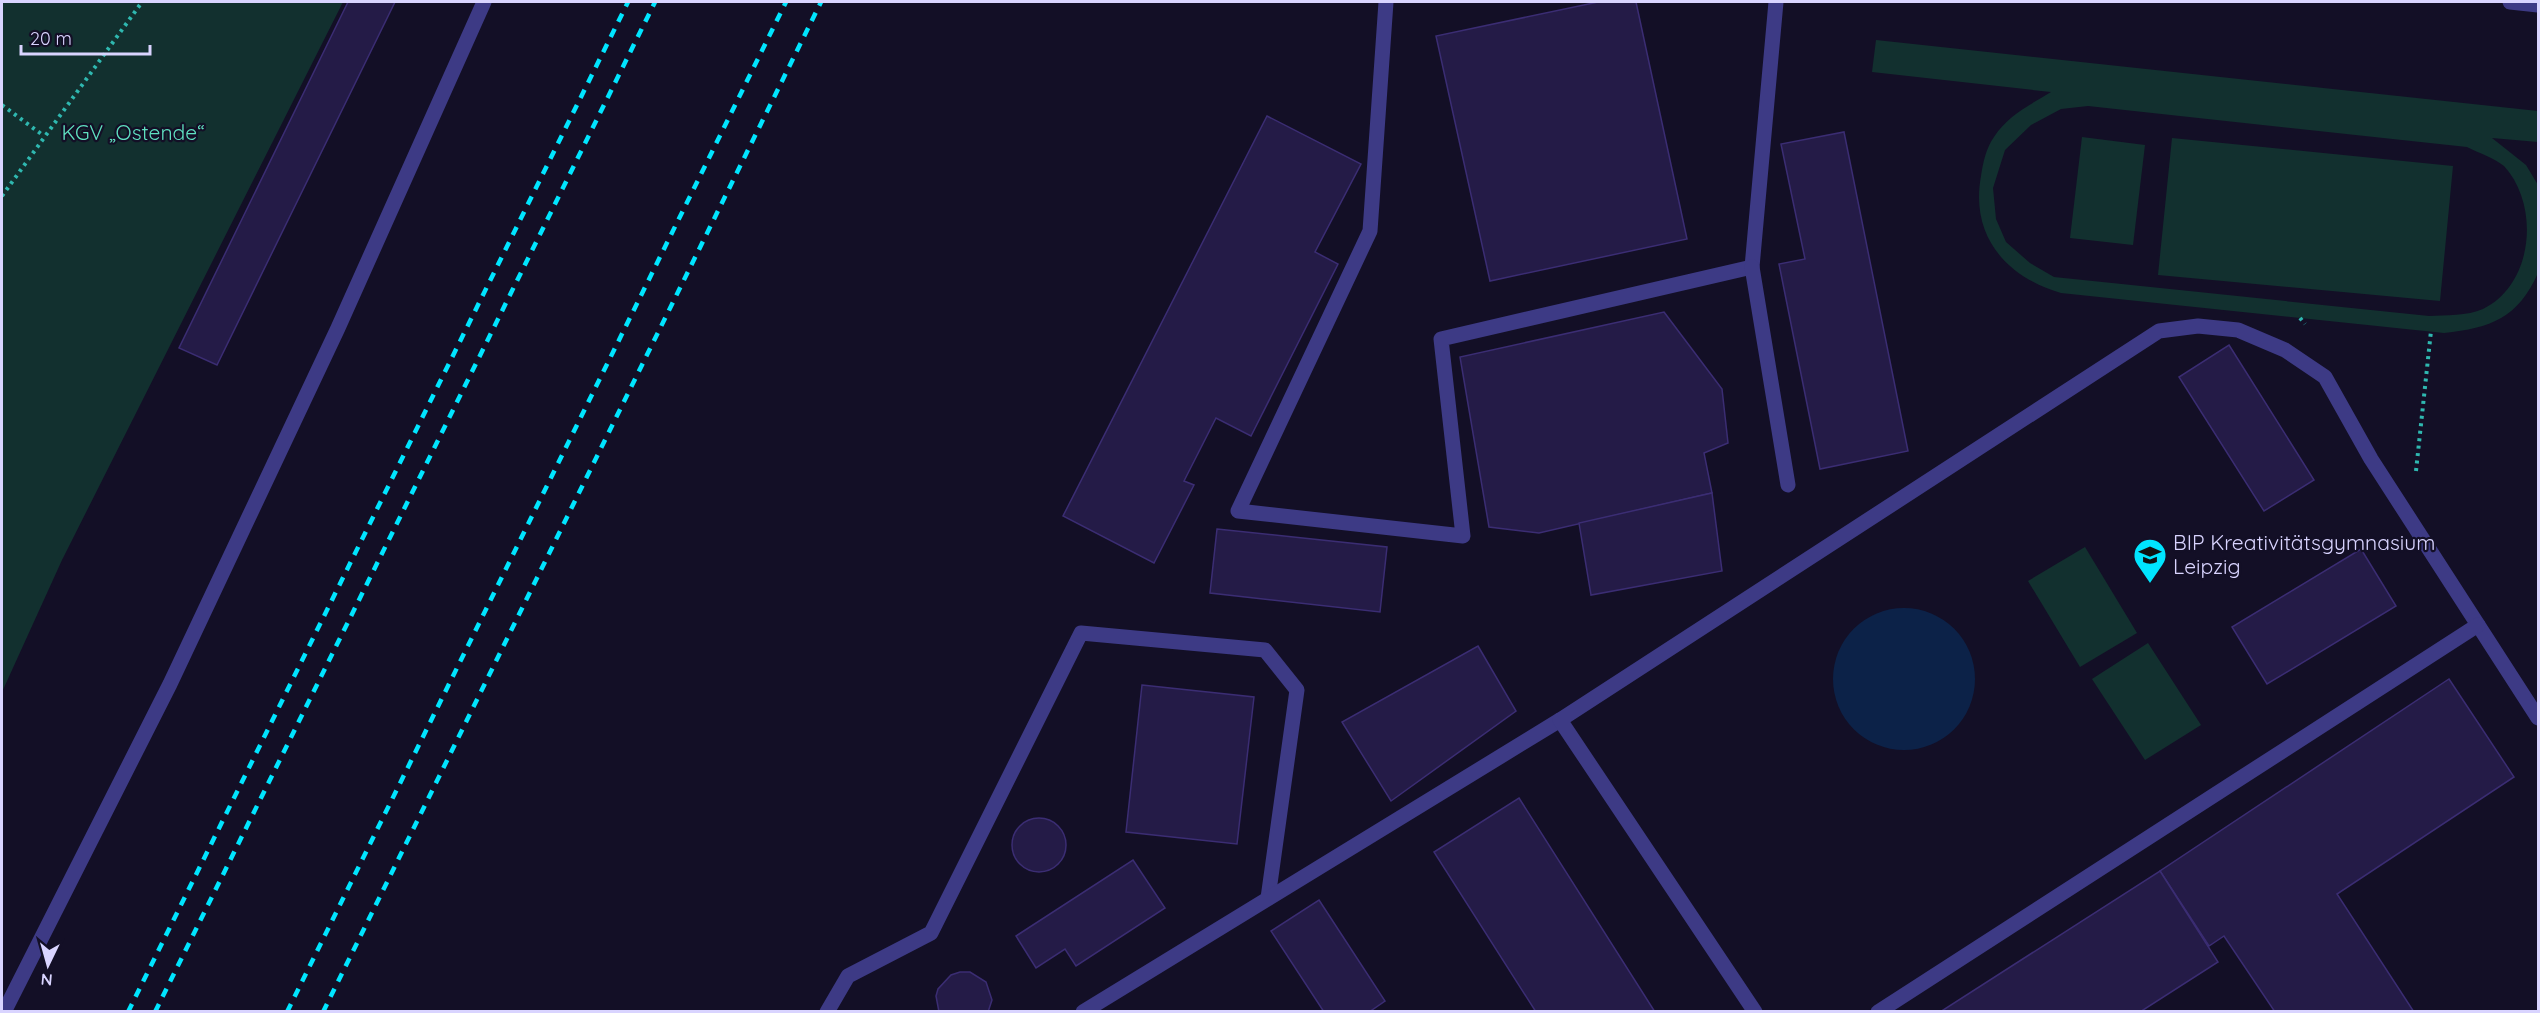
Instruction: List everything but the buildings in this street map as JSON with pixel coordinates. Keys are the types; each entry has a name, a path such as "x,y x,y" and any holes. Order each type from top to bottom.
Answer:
{"lane":[{"path":"4,1011 170,684 338,328 484,2"},
{"path":"1386,2 1370,231 1238,511 1463,536 1441,339 1752,267"},
{"path":"1776,2 1752,267 1788,485"},
{"path":"2510,2 2538,5"},
{"path":"1083,1011 1560,720 2159,331 2198,326 2238,330 2285,350 2325,377 2371,459 2538,718"},
{"path":"1878,1011 2478,625"},
{"path":"827,1011 848,976 931,933 1081,633 1265,650 1298,690 1268,898"},
{"path":"1560,720 1755,1011"}],"path":[{"path":"2,196 142,2"},
{"path":"2,105 45,136"},
{"path":"2411,520 2431,331"}],"green space":[{"name":"KGV „Ostende“","path":"2,2 343,2 62,560 2,692"},
{"path":"1876,40 2538,111 2538,142 2492,138 2526,165 2538,185 2538,273 2521,301 2501,318 2476,328 2444,333 2061,293 2041,286 2024,276 1996,251 1981,217 1979,198 1984,161 1994,137 2013,117 2051,92 1872,72","holes":["2088,106 2467,147 2504,166 2516,182 2527,222 2522,263 2513,282 2500,297 2483,309 2463,314 2429,316 2054,277 2030,263 2006,242 1996,219 1993,188 2005,150 2031,125 2061,109"]},
{"path":"2082,137 2145,145 2133,245 2070,238"},
{"path":"2172,138 2453,166 2440,301 2158,275"},
{"path":"2085,547 2137,633 2080,667 2028,581"},
{"path":"2148,643 2201,725 2145,760 2092,679"}],"water":[{"path":"1904,608 1918,609 1931,614 1954,629 1969,652 1974,665 1974,693 1969,706 1954,729 1931,744 1918,749 1904,750 1890,749 1877,744 1854,729 1839,706 1834,693 1833,679 1834,665 1839,652 1854,629 1877,614 1890,609"}],"railway":[{"path":"128,1012 628,2"},
{"path":"155,1012 655,2"},
{"path":"287,1012 786,2"},
{"path":"323,1012 821,2"}],"place":[{"name":"BIP Kreativitätsgymnasium Leipzig","path":"2150,584"}]}
